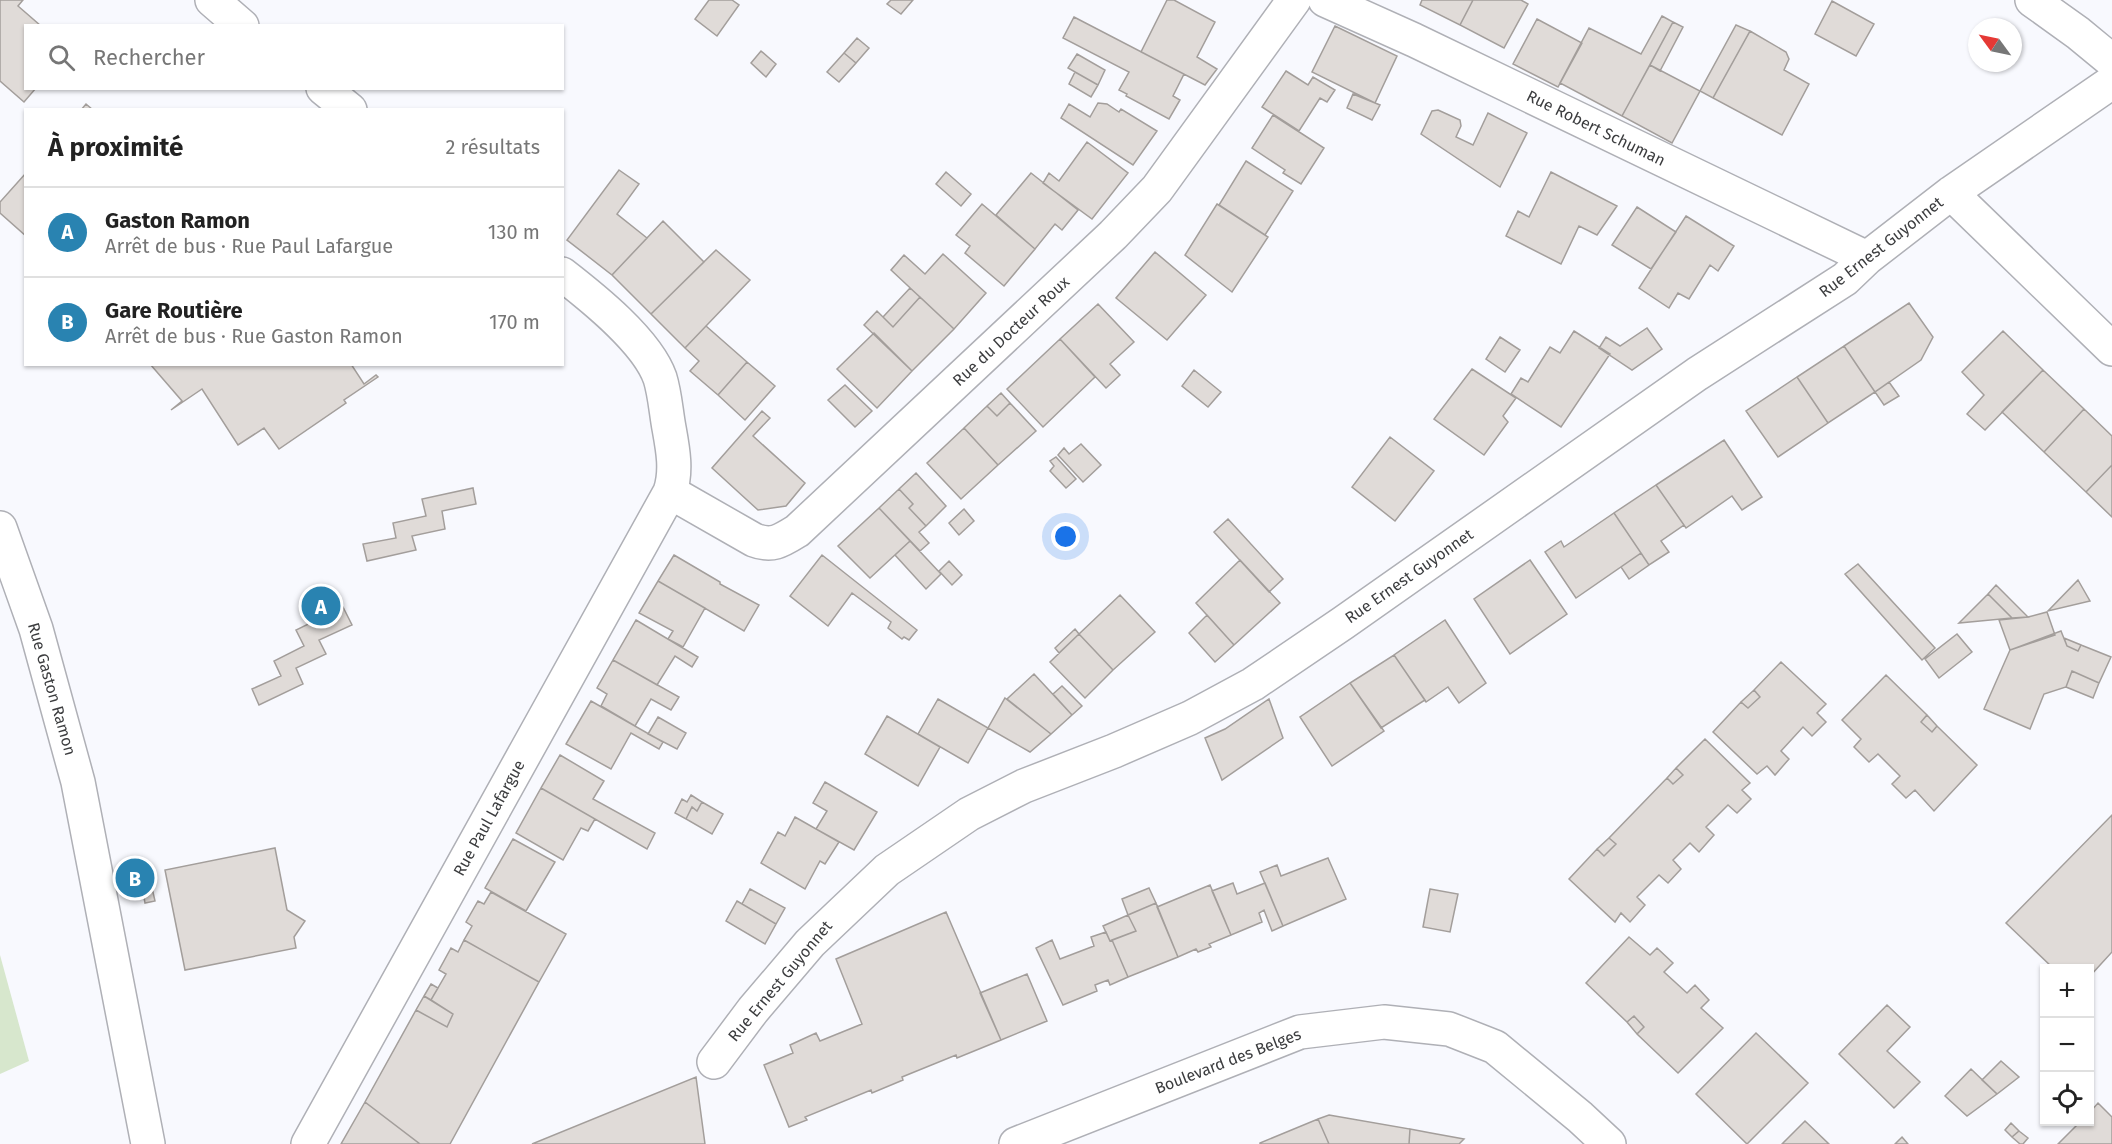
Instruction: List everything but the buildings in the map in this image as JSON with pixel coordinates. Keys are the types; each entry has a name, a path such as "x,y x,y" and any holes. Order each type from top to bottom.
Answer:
{"street":[{"path":"212,0 240,24"},
{"name":"Rue du Docteur Roux","path":"670,492 754,540 766,544 779,543 797,531 1105,243 1157,189 1294,0"},
{"name":"Rue Robert Schuman","path":"1325,0 1414,40 1867,258"},
{"path":"2032,0 2112,61"},
{"name":"Rue Ernest Guyonnet","path":"714,1062 810,943 887,870 969,814 1024,786 1190,718 1253,684 1697,374 1845,279 1867,258 1951,193 2112,82"},
{"path":"325,90 348,108"},
{"path":"1951,193 2112,349"},
{"path":"564,276 638,341 648,354 660,378 672,441 675,478 670,492"},
{"name":"Rue Paul Lafargue","path":"309,1144 670,492"},
{"name":"Rue Gaston Ramon","path":"0,528 36,629 78,782 149,1141"},
{"name":"Boulevard des Belges","path":"1016,1144 1300,1032 1384,1022 1449,1029 1495,1047 1609,1144"}],"green space":[{"path":"0,955 29,1061 0,1074"}],"place":[{"name":"Gaston Ramon","path":"321,606"},
{"name":"Gare Routière","path":"135,878"}]}
